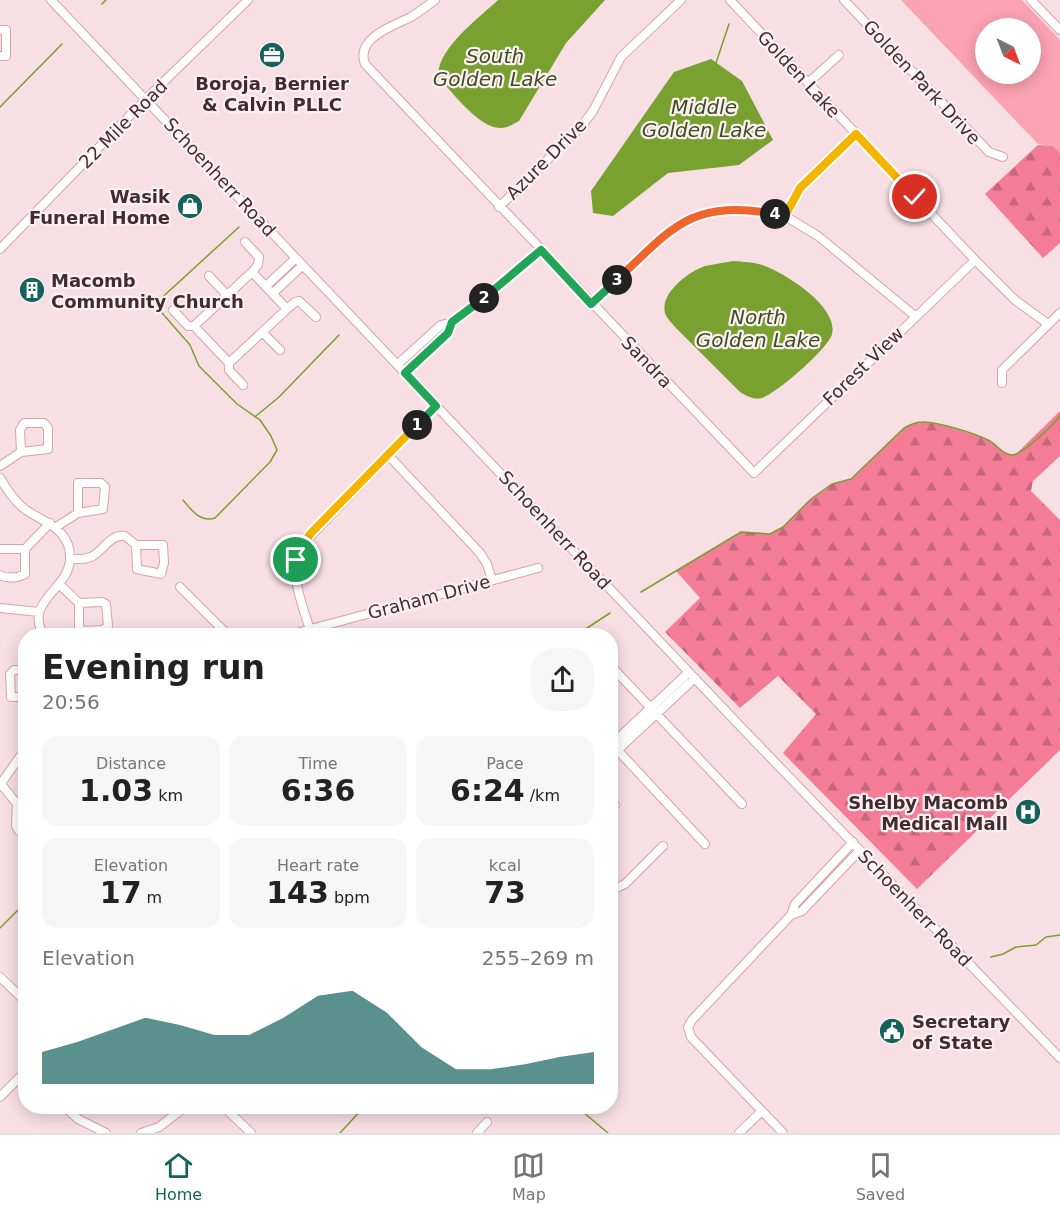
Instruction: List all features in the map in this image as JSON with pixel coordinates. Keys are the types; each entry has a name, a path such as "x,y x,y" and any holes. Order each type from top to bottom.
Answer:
{"street":[{"name":"Schoenherr Road","path":"51,0 692,675 1060,1058"},
{"name":"22 Mile Road","path":"0,249 146,99 248,0"},
{"path":"435,0 417,13 379,33 367,44 362,55 364,64 499,207"},
{"name":"Azure Drive","path":"499,207 580,128 593,111 621,57 681,0"},
{"name":"Golden Lake","path":"730,0 975,260 1015,300 1048,324"},
{"name":"Golden Park Drive","path":"844,0 989,152 1003,157"},
{"path":"1031,0 1060,30"},
{"path":"0,30 6,30 6,56 0,56"},
{"path":"808,83 839,55"},
{"path":"785,216 800,188 856,134"},
{"name":"Sandra","path":"499,207 754,473"},
{"path":"591,304 669,232 695,217 736,208 785,216 818,236 915,316"},
{"path":"172,310 188,326 194,326 228,295 258,265 259,257 245,242"},
{"path":"398,364 441,325 452,322 492,292 541,250"},
{"name":"Forest View","path":"754,473 975,260"},
{"path":"269,290 300,262"},
{"path":"252,272 287,309"},
{"path":"209,276 228,295"},
{"path":"229,363 287,309 299,301 316,316"},
{"path":"1002,382 1002,370 1060,313"},
{"path":"405,373 448,333 452,322"},
{"path":"194,326 229,363 229,370 243,385"},
{"path":"262,332 280,350"},
{"path":"309,628 296,578 296,560 299,549 311,533 436,406"},
{"path":"0,466 21,452 48,449 48,428 44,423 24,423 20,430 21,452"},
{"path":"388,455 482,556 492,580"},
{"path":"0,478 17,502 26,510 53,525 66,541 70,559 67,573 45,599 39,612 40,628"},
{"path":"0,549 25,549 53,525 78,513 103,509 105,487 101,483 78,483 78,513"},
{"path":"70,559 93,556 117,536 125,536 135,545 163,545 164,563 161,574 137,569 135,545"},
{"path":"0,575 8,578 26,574 25,549"},
{"name":"Graham Drive","path":"317,628 538,568"},
{"path":"59,584 79,603 102,602 106,604 108,626 106,628"},
{"path":"180,587 221,628"},
{"path":"79,603 80,628"},
{"path":"0,608 39,612"},
{"path":"18,670 10,674 11,698 18,698"},
{"path":"618,673 742,804"},
{"path":"618,742 692,675"},
{"path":"618,751 705,844"},
{"path":"18,757 4,773 0,785 18,800"},
{"path":"783,1133 691,1038 688,1030 692,1020 791,915 795,904 853,842"},
{"path":"618,887 625,884 663,846"},
{"path":"791,915 802,911 860,850"},
{"path":"0,977 18,994"},
{"path":"0,1097 18,1079"},
{"path":"739,1133 762,1111"},
{"path":"73,1114 106,1133"},
{"path":"141,1133 162,1130 178,1114"},
{"path":"231,1114 251,1133"},
{"path":"477,1133 488,1122"}],"shaded area":[{"path":"901,0 1022,0 1039,18 975,18 975,78"},
{"path":"1041,20 1060,40 1060,153 1053,146 1038,144 981,84 1041,84"}],"green space":[{"path":"1038,145 1053,146 1060,153 1060,243 1043,258 985,194"},
{"path":"1060,411 1060,456 1033,481 1031,491 1060,520 1060,750 917,889 783,753 816,714 778,676 740,708 665,632 700,598 676,571 741,532 770,534 783,527 811,499 832,484 851,479 904,428 913,424 928,423 957,429 985,439 1005,452 1015,455"}],"water":[{"name":"South Golden Lake","path":"498,0 605,0 566,43 519,121 501,128 493,127 476,117 439,78 439,68 450,46"},
{"name":"Middle Golden Lake","path":"711,59 742,81 773,140 739,165 668,173 613,216 593,213 591,191 674,72"},
{"name":"North Golden Lake","path":"733,261 761,265 785,276 819,303 832,324 832,334 822,349 790,380 762,398 753,398 740,392 676,328 665,313 667,298 684,278 705,266"}],"waterway":[{"path":"102,4 106,0"},
{"path":"716,63 729,24"},
{"path":"0,107 62,44"},
{"path":"183,500 201,517 215,518 270,462 277,450 260,420 237,404 199,366 190,345 156,306 156,303 239,227"},
{"path":"256,416 279,397 339,335"},
{"path":"641,592 741,532 770,534 783,527 811,499 832,484 851,479 904,428 913,424 928,422 956,428 984,438 1007,454 1013,455 1031,444 1060,416"},
{"path":"587,628 610,613"},
{"path":"0,928 18,910"},
{"path":"991,957 1016,947 1036,945 1046,937 1060,935"},
{"path":"340,1133 358,1114"},
{"path":"585,1114 608,1133"}],"place":[{"name":"Boroja, Bernier & Calvin PLLC","path":"272,55"},
{"name":"Wasik Funeral Home","path":"190,206"},
{"name":"Macomb Community Church","path":"32,290"},
{"name":"Shelby Macomb Medical Mall","path":"1028,812"},
{"name":"Secretary of State","path":"892,1031"}],"route":[{"path":"296,560 302,545 311,533 436,406 405,373 448,333 452,322 510,278 541,250 591,304 677,225 724,209 747,209 785,216 800,188 856,134 915,197"}]}
